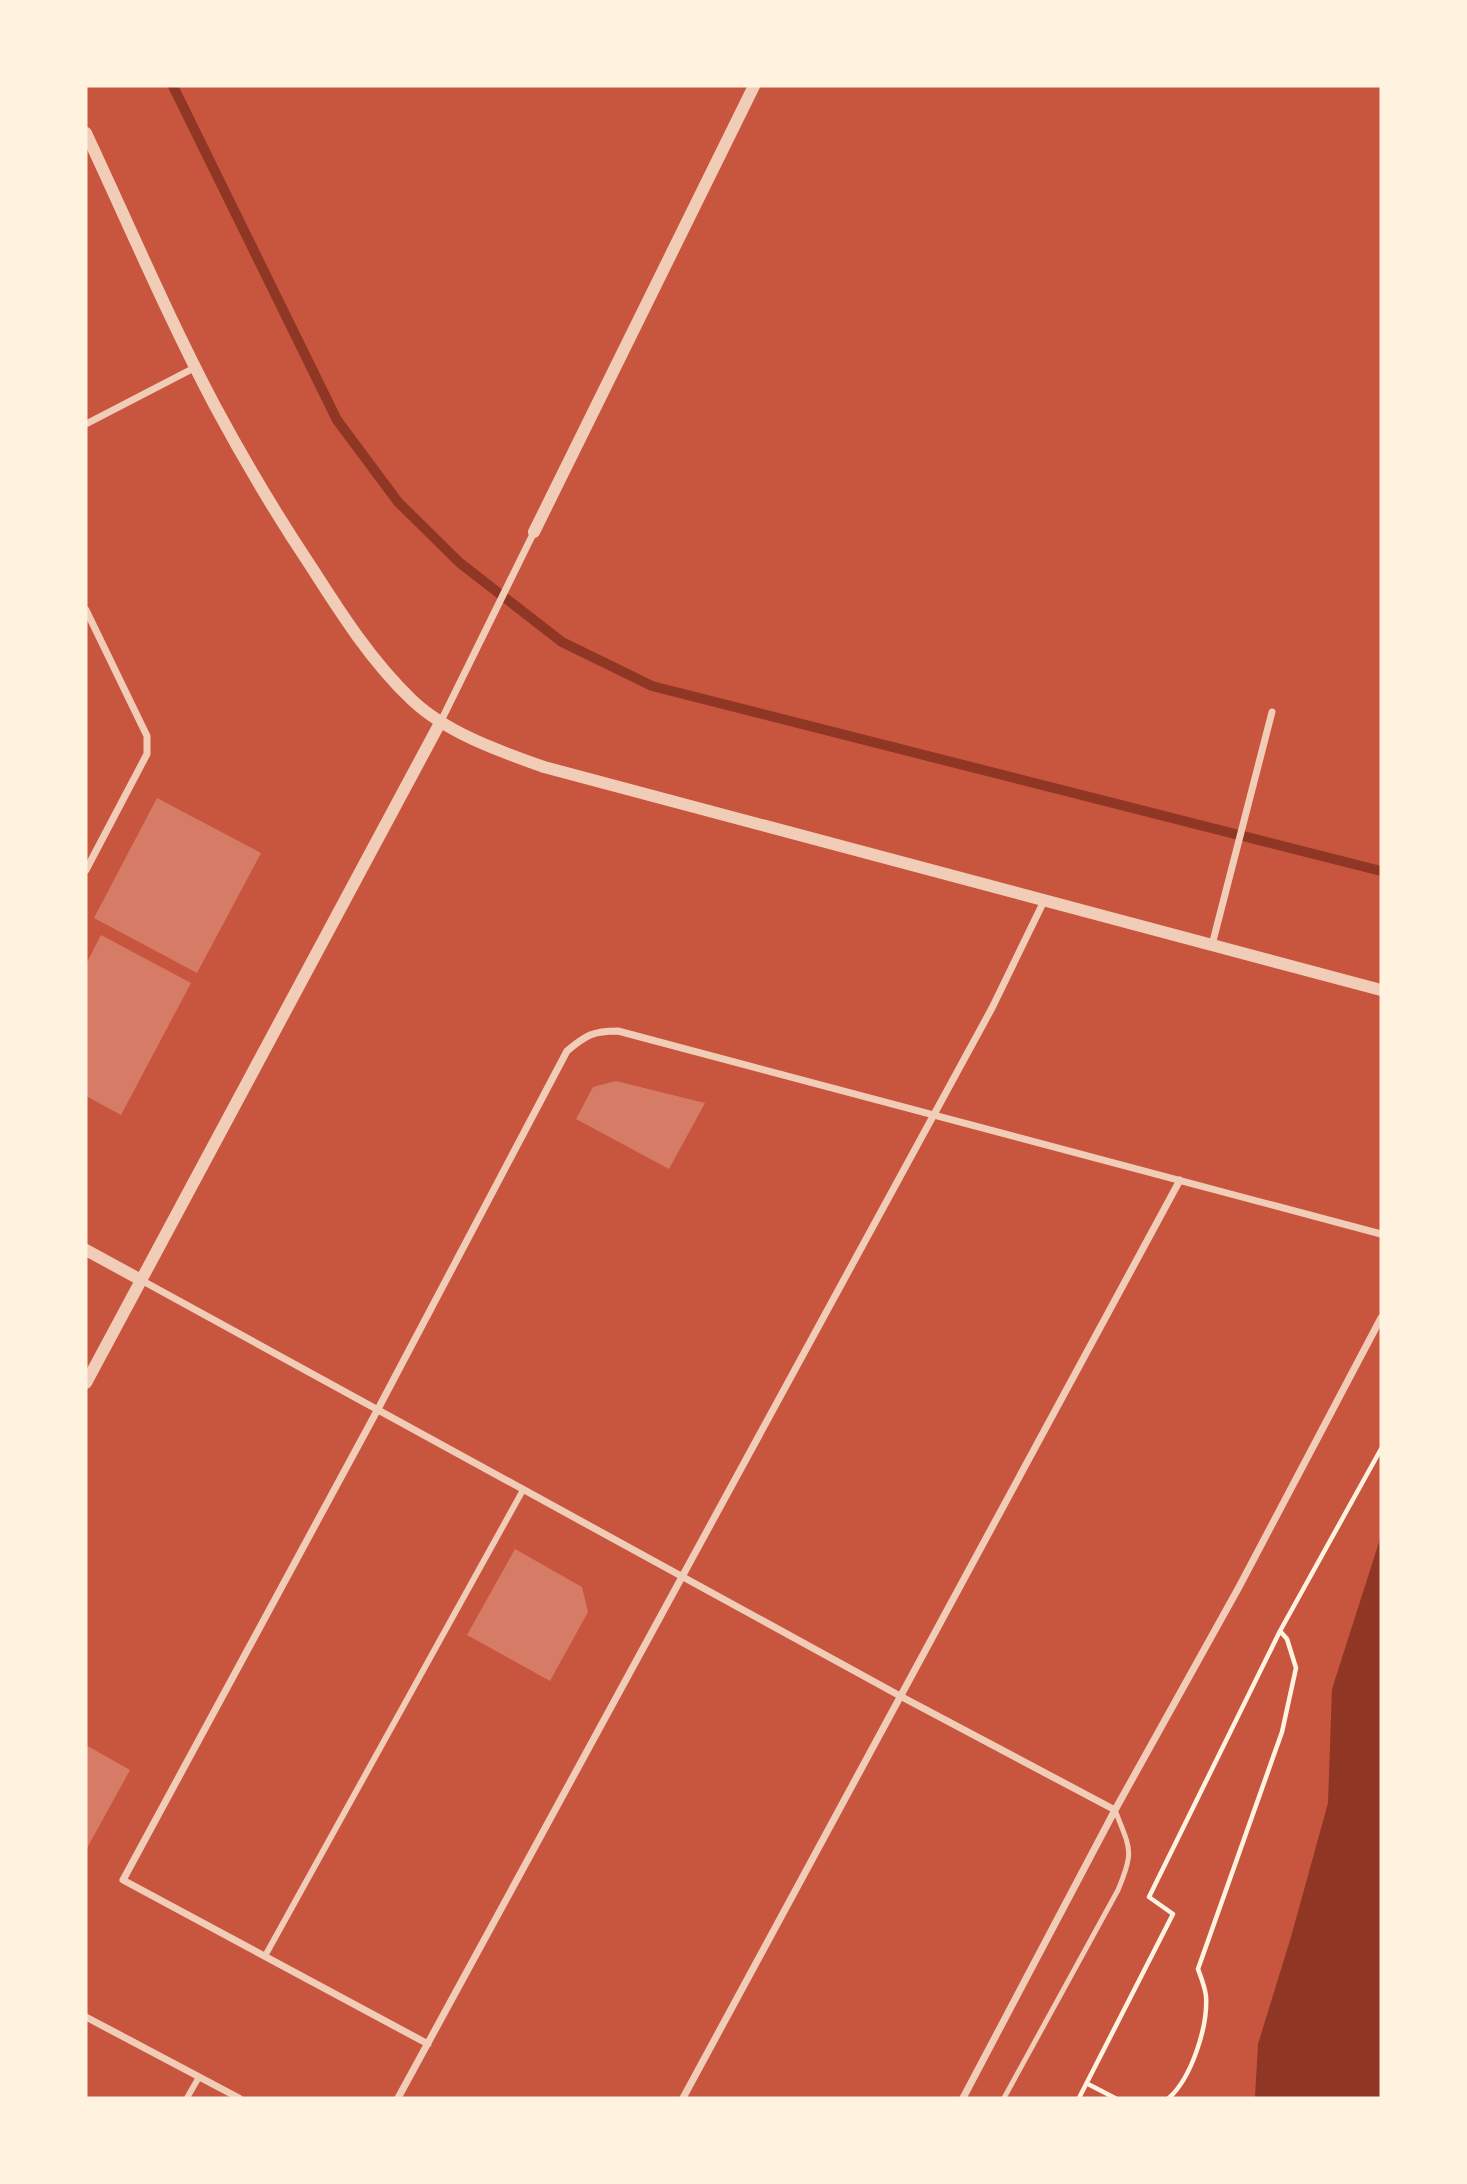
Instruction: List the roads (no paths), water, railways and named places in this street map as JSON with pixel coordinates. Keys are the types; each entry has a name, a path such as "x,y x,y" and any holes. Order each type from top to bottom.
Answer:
{"street":[{"path":"86,1383 441,721 754,86"},
{"path":"86,133 215,407 286,527 346,620 383,669 414,701 441,721 491,748 544,767 1381,990"},
{"path":"86,424 196,367"},
{"path":"86,610 147,736 147,754 86,870"},
{"path":"1212,945 1272,712"},
{"path":"398,2098 992,1009 1044,901"},
{"path":"428,2044 122,1880 567,1051 597,1031 618,1031 1381,1234"},
{"path":"683,2098 1180,1181"},
{"path":"86,1250 902,1697 1115,1810"},
{"path":"963,2098 1381,1318"},
{"path":"265,1956 523,1490"},
{"path":"86,2017 239,2098"},
{"path":"187,2098 199,2077"}],"lane":[{"path":"1004,2098 1118,1890 1129,1865 1130,1849 1115,1810"}],"waterway":[{"path":"173,86 337,420 398,502 460,563 562,642 652,686 1381,871"}]}
